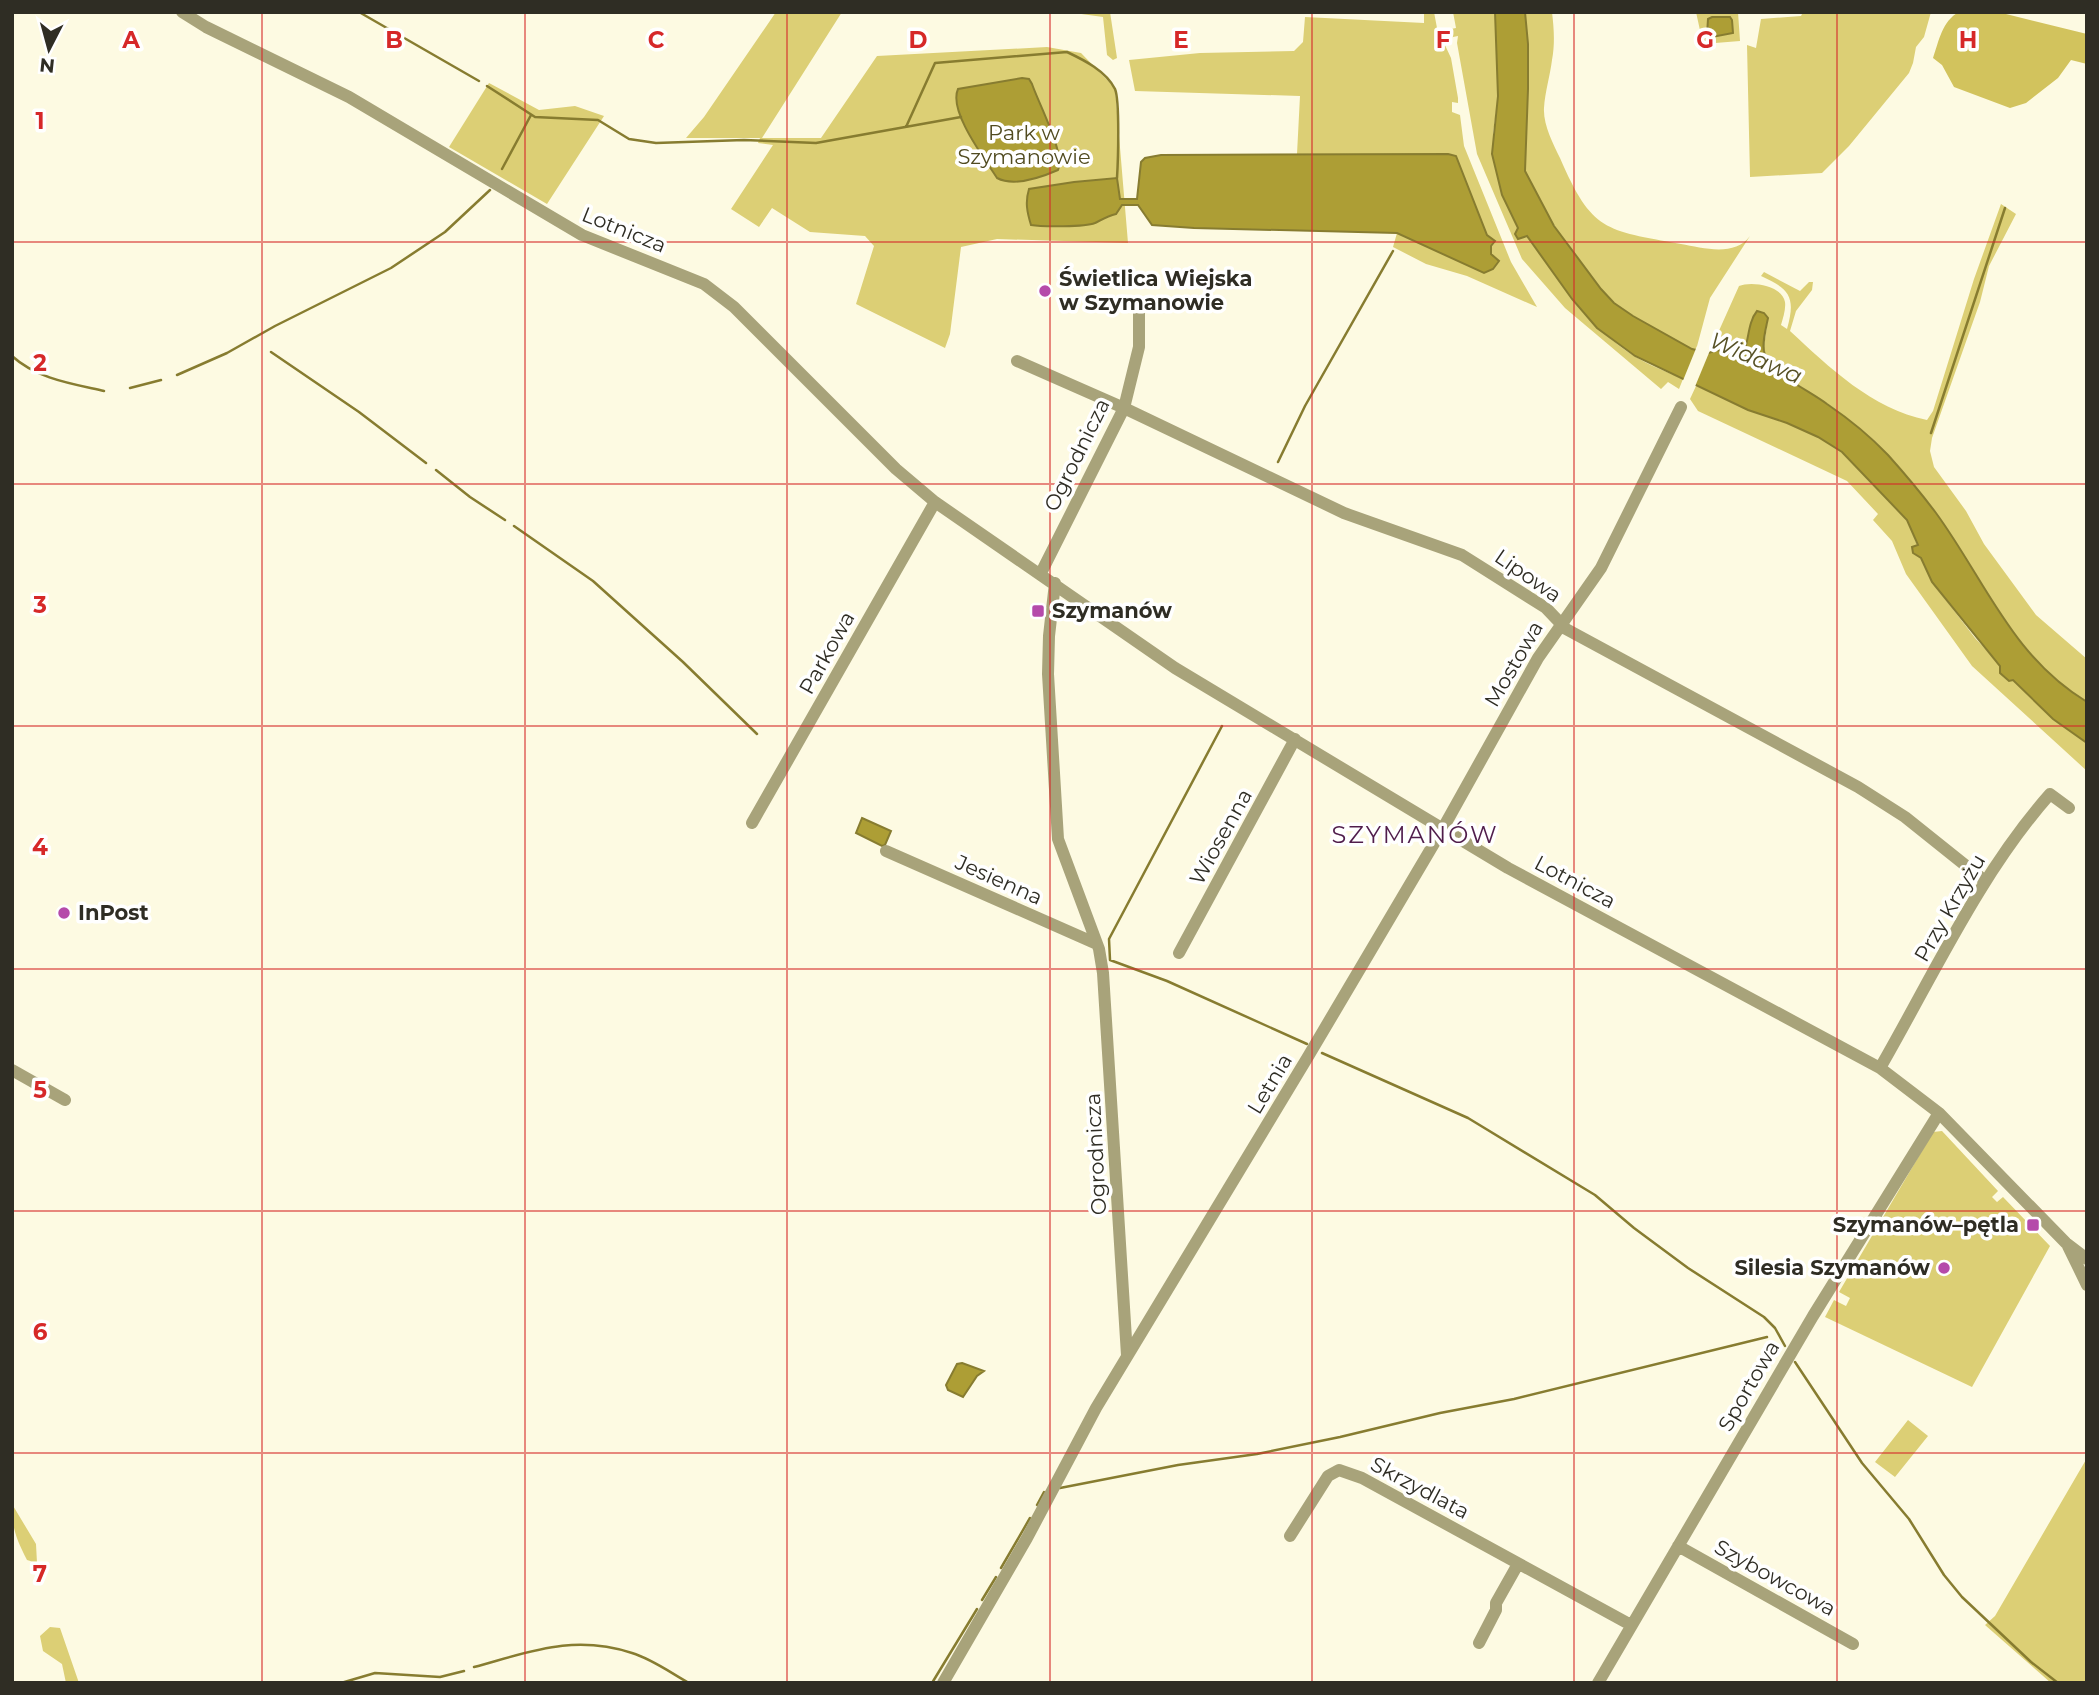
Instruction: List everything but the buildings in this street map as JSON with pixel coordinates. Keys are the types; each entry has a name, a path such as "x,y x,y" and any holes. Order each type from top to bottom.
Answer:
{"street":[{"name":"Lotnicza","path":"182,12 206,27 349,97 582,235 704,284 743,315 896,469 935,502 1175,668 1442,830 1880,1068 1939,1113 2066,1243 2087,1259"},
{"name":"Ogrodnicza","path":"1127,1355 1104,985 1097,944 1058,839 1048,674 1047,578 1124,408 1139,347 1139,309"},
{"name":"Lipowa","path":"1017,361 1124,408 1343,513 1462,555 1546,608 1566,629 1858,787 1905,817 1985,881"},
{"name":"Mostowa","path":"1442,830 1538,658 1601,568 1681,407"},
{"name":"Parkowa","path":"752,823 935,502"},
{"name":"Wiosenna","path":"1179,953 1295,739"},
{"name":"Przy Krzyżu","path":"1880,1068 1985,881 2026,821 2050,794 2070,808"},
{"name":"Letnia","path":"1127,1355 1442,830"},
{"name":"Jesienna","path":"886,851 1097,944"},
{"path":"12,1070 65,1100"},
{"name":"Sportowa","path":"1598,1683 1813,1316 1939,1113"},
{"name":"Lotnicza","path":"2066,1243 2087,1285"},
{"path":"943,1683 1027,1538 1062,1469 1127,1355"},
{"name":"Skrzydlata","path":"1290,1536 1328,1476 1339,1470 1362,1478 1632,1625"},
{"name":"Szybowcowa","path":"1678,1546 1853,1644"},
{"path":"1479,1643 1496,1610 1496,1603 1518,1564"}],"green space":[{"name":"Park w Szymanowie","path":"776,12 842,12 762,138 821,138 877,56 1047,47 1081,53 1115,88 1128,243 997,239 961,247 950,334 945,348 856,304 874,246 865,236 810,232 772,208 759,227 731,209 773,145 758,143 760,138 686,138 704,117"},
{"path":"1067,12 1110,12 1117,58 1113,60 1107,55 1103,17"},
{"path":"1424,12 1434,12 1437,28 1451,58 1458,98 1458,103 1452,102 1452,112 1460,115 1464,146 1511,262 1537,307 1467,276 1426,264 1393,247 1397,233 1484,273 1499,261 1491,255 1492,240 1487,236 1456,156 1297,154 1300,96 1135,91 1129,60 1200,53 1294,51 1303,42 1305,17 1424,23"},
{"path":"1453,12 1495,12 1498,96 1493,134 1511,212 1518,228 1517,239 1527,235 1574,301 1617,344 1640,359 1683,379 1679,389 1668,382 1661,389 1565,308 1522,259 1477,154 1457,43 1458,36 1453,37 1451,29 1456,28"},
{"path":"1525,12 1552,12 1554,48 1545,102 1545,121 1571,182 1592,214 1604,224 1618,230 1709,249 1736,247 1750,236 1710,298 1696,350 1633,317 1606,296 1549,218 1537,197 1525,168 1523,149"},
{"path":"1696,12 1738,12 1740,41 1703,44"},
{"path":"1803,12 1931,12 1924,37 1916,47 1909,73 1849,146 1822,173 1750,177 1747,45 1756,48 1761,19 1801,16"},
{"path":"489,83 539,110 575,106 604,116 547,204 449,147"},
{"path":"2001,204 2016,214 1989,266 1980,302 1932,438 1930,451 1934,467 1966,511 1984,544 2036,615 2087,659 2087,702 2053,679 2014,635 1936,514 1876,442 1829,405 1780,373 1765,355 1768,318 1752,318 1750,338 1744,352 1709,353 1739,286 1758,284 1772,288 1783,296 1785,311 1781,325 1787,329 1791,309 1788,295 1779,285 1761,276 1764,272 1800,291 1809,282 1813,282 1812,290 1796,311 1790,331 1853,385 1888,407 1927,420 1933,411 1974,279"},
{"path":"1696,386 1818,437 1842,452 1907,520 1932,582 1975,638 2053,719 2087,743 2087,771 1972,666 1906,574 1892,541 1873,520 1878,514 1847,481 1698,411 1690,399"},
{"path":"1942,1131 1998,1191 1992,1197 1997,1202 2003,1197 2050,1246 1972,1387 1825,1317 1834,1300 1846,1306 1850,1298 1839,1292 1933,1132"},
{"path":"1908,1420 1928,1436 1895,1477 1875,1462"},
{"path":"2087,1458 2087,1683 2051,1683 1985,1625 1995,1616"},
{"path":"12,1504 36,1544 37,1563 27,1560 20,1545 14,1527"},
{"path":"50,1627 60,1628 79,1683 66,1683 62,1664 43,1651 40,1636"}],"shaded area":[{"path":"1959,12 1998,12 2087,34 2087,64 2071,60 2058,78 2026,103 2010,108 1954,87 1942,65 1933,58 1945,26"}],"water":[{"name":"Widawa","path":"1495,12 1525,12 1528,89 1525,171 1554,226 1601,289 1614,303 1633,316 1692,349 1709,353 1716,350 1744,352 1754,315 1757,311 1764,313 1768,318 1764,351 1770,362 1784,376 1859,428 1888,455 1913,484 1936,513 2019,640 2061,684 2087,702 2087,743 2053,719 2013,680 2009,681 2000,673 2000,666 1932,582 1921,558 1913,553 1912,547 1918,545 1907,520 1842,452 1818,437 1748,410 1635,356 1597,328 1572,299 1527,236 1518,239 1515,234 1518,228 1502,195 1492,154 1498,96"},
{"path":"1730,17 1733,33 1712,37 1707,35 1708,19"},
{"path":"1029,79 1032,84 1055,141 1059,163 1058,170 1028,180 1011,182 997,178 969,135 956,98 958,89"},
{"path":"1161,155 1456,156 1487,235 1495,241 1491,246 1491,254 1499,261 1493,269 1484,273 1397,233 1152,225 1138,205 1122,205 1116,214 1095,223 1036,226 1031,225 1028,211 1029,189 1074,182 1117,178 1120,199 1137,199 1141,162 1145,158"},
{"path":"862,818 891,831 885,845 856,833"},
{"path":"962,1363 984,1371 977,1376 963,1397 948,1390 946,1385 957,1364"}],"pier":[{"path":"1697,346 1711,348 1694,389 1682,383"}],"waterway":[{"path":"359,12 479,81"},
{"path":"906,127 935,63 1067,52 1100,71 1115,89 1118,118 1117,178"},
{"path":"487,86 535,117 598,120 629,139 656,143 744,140 816,143 961,117"},
{"path":"502,169 531,115"},
{"path":"177,375 227,353 391,268 445,232 490,190"},
{"path":"1931,433 2005,208"},
{"path":"1278,462 1305,406 1393,251"},
{"path":"271,352 359,412 426,463"},
{"path":"12,356 44,375 104,391"},
{"path":"130,388 161,380"},
{"path":"436,470 505,520"},
{"path":"514,526 593,581 683,662 757,734"},
{"path":"1222,726 1109,939 1110,960 1167,981 1307,1044"},
{"path":"1322,1053 1468,1118 1595,1195 1688,1268 1764,1317 1775,1328 1785,1346"},
{"path":"1060,1488 1340,1437 1440,1413 1514,1399 1767,1337"},
{"path":"1795,1362 1862,1463 1909,1519 1944,1575 1962,1597 2031,1662 2058,1683"},
{"path":"1037,1505 1044,1492"},
{"path":"1001,1568 1030,1518"},
{"path":"982,1600 996,1577"},
{"path":"932,1683 977,1609"},
{"path":"474,1667 552,1647 590,1645 639,1656 689,1683"},
{"path":"341,1683 375,1673 440,1677 464,1671"}],"place":[{"name":"Świetlica Wiejska w Szymanowie","path":"1045,291"},
{"name":"Szymanów","path":"1038,611"},
{"name":"InPost","path":"64,913"},
{"name":"Szymanów–pętla","path":"2033,1225"},
{"name":"Silesia Szymanów","path":"1944,1268"}],"district":[{"name":"SZYMANÓW","path":"1415,835"}]}
